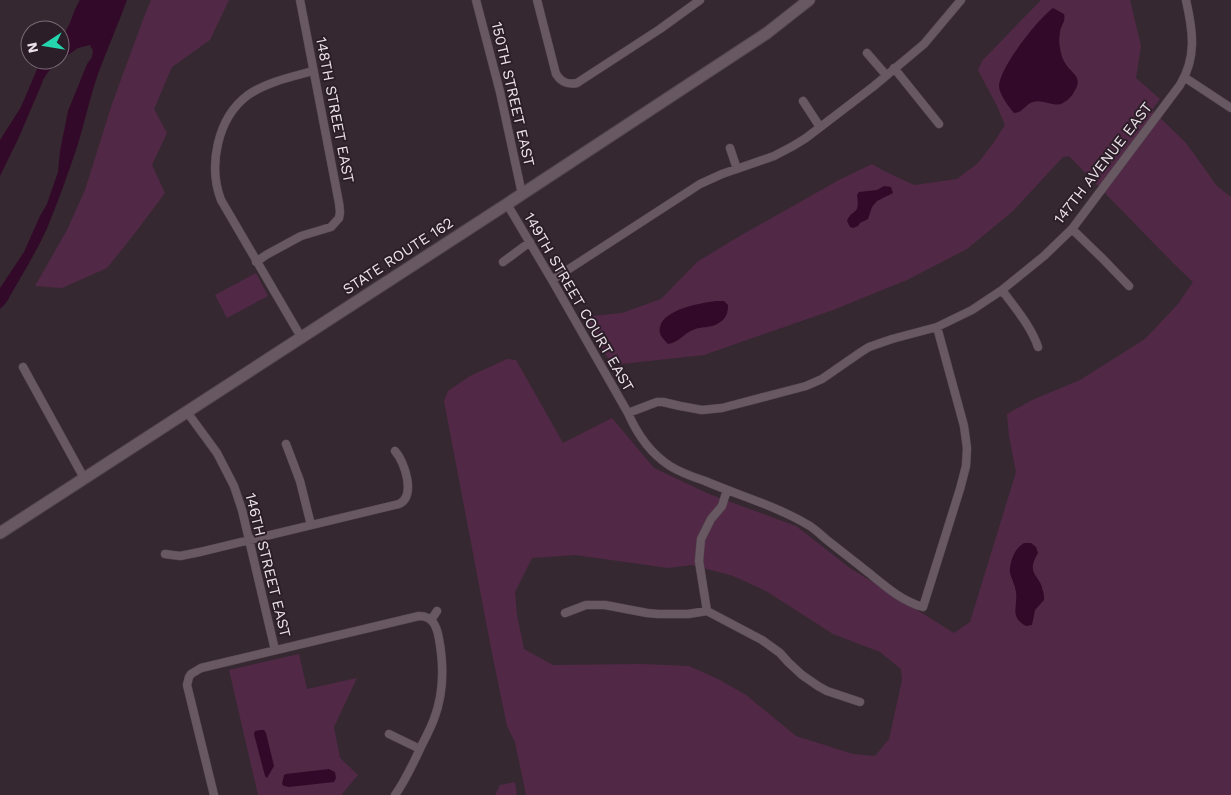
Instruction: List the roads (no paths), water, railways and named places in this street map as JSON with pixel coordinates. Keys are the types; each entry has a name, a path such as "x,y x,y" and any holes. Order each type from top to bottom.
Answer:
{"main road":[{"name":"STATE ROUTE 162","path":"0,533 507,204 766,33 810,0"}],"street":[{"name":"148TH STREET EAST","path":"256,262 301,236 331,227 339,218 339,203 300,0"},
{"name":"150TH STREET EAST","path":"476,0 500,92 522,194"},
{"path":"537,0 556,74 564,83 571,84 660,29 700,0"},
{"path":"552,280 711,178 759,162 799,142 886,76 924,44 961,0"},
{"name":"147TH AVENUE EAST","path":"628,413 657,402 702,410 722,408 800,388 822,379 876,344 937,327 972,310 1002,290 1044,256 1072,229 1174,94 1187,71 1192,46 1192,30 1186,0"},
{"path":"867,53 886,76"},
{"path":"894,68 939,124"},
{"path":"301,337 221,200 214,170 217,146 226,124 235,108 247,96 268,84 313,71"},
{"path":"1184,78 1231,108"},
{"path":"803,102 820,127"},
{"path":"730,148 737,169"},
{"name":"149TH STREET COURT EAST","path":"507,204 628,413 633,425 648,447 670,466 683,473 786,512 812,527 887,588 923,608 960,489 966,466 967,448 964,426 937,327"},
{"path":"1072,229 1129,286"},
{"path":"503,262 530,242"},
{"path":"1002,290 1028,326 1038,347"},
{"path":"23,367 84,478"},
{"name":"146TH STREET EAST","path":"187,412 217,453 229,475 240,503 275,650"},
{"path":"286,444 300,480 311,525"},
{"path":"165,554 180,556 399,504 407,496 408,485 402,461 396,451"},
{"path":"707,611 699,561 701,539 711,519 722,506 727,490"},
{"path":"565,613 586,605 605,605 658,614 688,614 707,611 762,640 780,653 802,675 818,686 860,702"},
{"path":"431,620 438,611"},
{"path":"214,795 188,685 191,674 201,668 423,616 431,620 436,626 441,652 443,673 439,705 434,721 406,779 396,795"},
{"path":"181,672 189,677"},
{"path":"389,734 420,749"}]}
